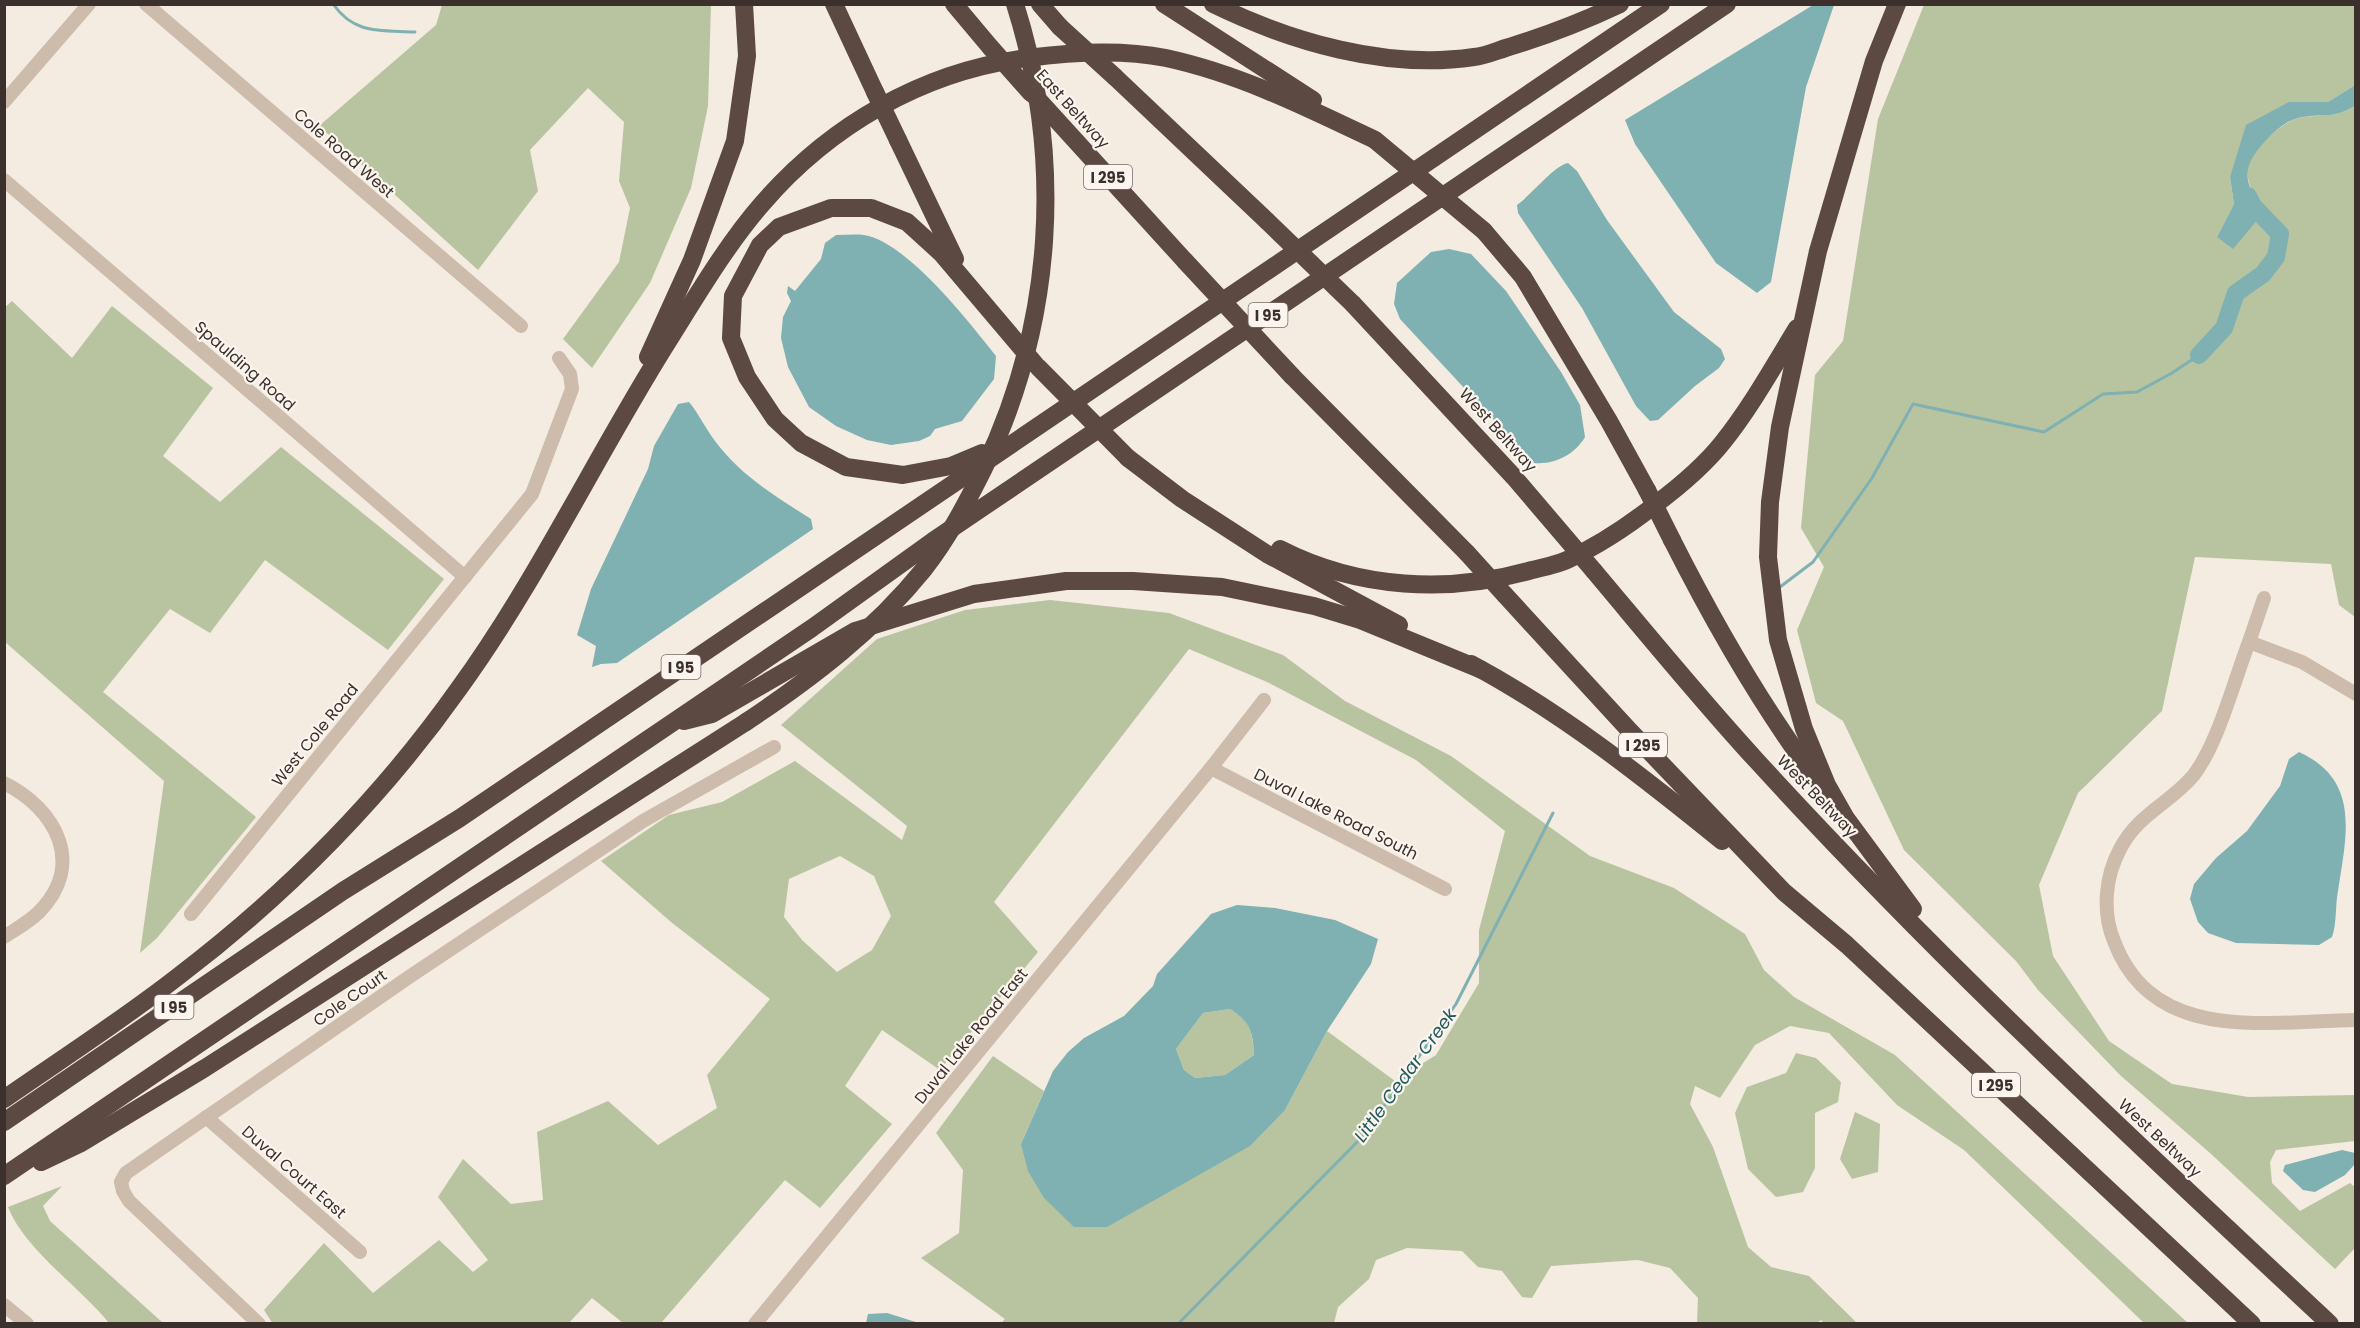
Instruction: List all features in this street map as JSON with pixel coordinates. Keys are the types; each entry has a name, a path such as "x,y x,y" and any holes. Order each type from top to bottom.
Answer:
{"highway":[{"path":"618,421 692,260 735,141 747,56 744,4"},
{"path":"834,4 966,282"},
{"name":"East Beltway","path":"954,4 1031,93 1292,376 1467,553 1629,730 1784,892"},
{"path":"4,1178 81,1143 205,1068 746,722 835,659 878,620 923,570 962,513 1012,403 1039,297 1045,258 1047,186 1038,94 1015,4"},
{"name":"West Beltway","path":"1040,4 1060,27 1268,221 1353,304 1514,476 1755,759 1913,925 2068,1080 2330,1323"},
{"path":"1164,4 1375,140 1484,231 1523,277 1610,421 1743,671 1790,745 1901,895 2068,1080"},
{"path":"1213,4 1255,25 1342,50 1404,60 1475,57 1562,31 1620,4"},
{"name":"I 95","path":"4,1122 343,891 460,818 1661,4"},
{"name":"I 95","path":"4,1178 943,535 1727,4"},
{"path":"1844,815 1827,785 1804,729 1778,640 1768,557 1770,502 1780,427 1818,251 1874,61 1897,4"},
{"path":"4,1099 180,975 246,921 307,865 361,809 458,690 504,623 618,421 696,296 760,205 803,163 851,124 919,87 992,63 1062,53 1135,54 1167,58 1280,95 1375,140"},
{"path":"1017,439 951,466 903,475 846,467 801,442 775,419 747,377 730,338 733,296 760,245 779,226 831,208 871,208 907,222 941,253 1038,367 1128,458 1182,499 1266,554 1482,669 1544,707 1667,796 1784,892"},
{"path":"1182,499 1294,555 1335,572 1388,583 1466,584 1496,580 1565,561 1618,533 1680,486 1722,444 1752,402 1806,313"},
{"path":"670,724 712,714 855,631 974,594 1066,581 1133,581 1222,587 1314,606 1360,620 1482,669"},
{"name":"I 295","path":"1784,892 1847,945 2252,1323"}],"street":[{"path":"4,102 90,4"},
{"name":"Cole Road West","path":"146,4 521,326"},
{"name":"Spaulding Road","path":"4,180 465,577"},
{"path":"465,577 532,495 572,389 570,374 559,358"},
{"name":"West Cole Road","path":"190,914 465,577"},
{"path":"2264,598 2213,740 2193,775 2143,816 2119,850 2107,891 2107,914 2112,936 2131,975 2146,991 2185,1014 2220,1022 2355,1020"},
{"path":"2249,642 2302,662 2355,694"},
{"name":"Duval Lake Road East","path":"755,1323 1211,768 1264,700"},
{"name":"Cole Court","path":"259,1323 129,1201 121,1182 134,1166 643,821 774,747"},
{"name":"Duval Lake Road South","path":"1211,768 1445,889"},
{"path":"4,783 37,803 50,819 57,831 61,867 57,885 39,912 4,937"},
{"name":"Duval Court East","path":"206,1117 360,1252"},
{"path":"4,1305 27,1323"}],"green space":[{"path":"442,5 711,5 708,106 691,188 650,283 592,368 563,339 619,262 630,208 619,181 624,122 588,88 530,150 538,191 478,270 319,126 436,25"},
{"path":"1924,5 2355,5 2355,85 2328,102 2289,102 2230,177 2234,204 2217,237 2255,199 2247,169 2249,159 2263,142 2292,120 2333,115 2355,106 2355,617 2339,605 2331,564 2195,557 2162,711 2078,793 2039,885 2053,956 2109,1041 2172,1084 2248,1097 2355,1095 2355,1141 2276,1150 2270,1162 2272,1183 2300,1211 2350,1183 2355,1187 2355,1248 2335,1269 2210,1153 2121,1076 2038,990 2016,961 1904,850 1843,721 1816,703 1797,630 1824,567 1801,528 1815,375 1843,341 1878,119"},
{"path":"12,301 72,358 112,306 213,388 163,456 220,502 281,447 444,579 388,650 265,560 210,633 170,609 103,692 256,817 157,938 140,953 164,781 5,642 4,308"},
{"path":"1050,600 1169,613 1283,655 1345,701 1451,756 1590,856 1674,888 1745,934 1764,970 1794,997 1895,1055 2188,1323 2144,1323 1964,1150 1897,1105 1829,1033 1790,1026 1755,1045 1720,1098 1695,1086 1690,1104 1713,1147 1748,1247 1771,1267 1809,1276 1857,1323 1824,1323 1821,1320 1816,1324 1697,1323 1698,1298 1670,1268 1638,1260 1551,1266 1532,1298 1522,1297 1502,1271 1478,1267 1462,1251 1407,1248 1376,1260 1369,1279 1338,1307 1334,1323 1001,1323 1005,1319 921,1258 959,1233 963,1170 936,1133 993,1056 1044,1091 1021,1144 1285,1110 1327,1031 1395,1081 1436,1055 1479,983 1479,930 1505,831 1416,760 1267,682 1189,649 994,902 1038,952 940,1070 882,1030 845,1086 892,1124 820,1208 785,1180 661,1323 623,1323 592,1298 568,1324 273,1324 264,1310 324,1243 373,1293 439,1240 473,1272 488,1260 438,1197 463,1159 511,1204 543,1200 537,1132 608,1101 658,1145 717,1108 707,1075 770,999 671,922 601,861 669,815 722,802 795,761 902,840 907,826 781,725 877,639 965,610","holes":["840,856 874,876 891,916 872,950 837,972 802,940 784,917 789,879"]},
{"path":"1230,1009 1242,1018 1249,1028 1254,1055 1225,1075 1195,1078 1184,1070 1176,1049 1203,1013"},
{"path":"1796,1053 1816,1058 1841,1082 1838,1102 1815,1113 1815,1168 1803,1192 1776,1197 1748,1169 1735,1113 1747,1087 1786,1073"},
{"path":"1855,1112 1880,1124 1878,1172 1852,1179 1840,1159"},
{"path":"62,1186 43,1206 50,1221 163,1323 109,1323 26,1238 8,1207"}],"water":[{"path":"1813,5 1834,5 1806,87 1771,282 1757,293 1716,263 1635,144 1625,120"},
{"path":"2355,85 2355,106 2332,115 2294,119 2267,139 2252,158 2248,174 2248,182 2264,212 2233,249 2217,237 2234,204 2230,177 2246,125 2289,102 2328,102"},
{"path":"1568,163 1577,171 1607,220 1674,312 1721,349 1725,359 1719,368 1695,386 1658,420 1650,421 1636,406 1582,308 1518,213 1517,205 1557,169"},
{"path":"836,235 864,235 881,241 899,252 936,285 996,356 994,379 962,421 935,429 930,436 919,441 891,445 867,440 836,426 809,407 788,367 781,338 783,317 791,301 787,293 788,286 795,291 821,259 825,243"},
{"path":"1449,249 1471,254 1506,291 1561,372 1580,405 1585,437 1576,449 1564,457 1549,462 1534,463 1400,319 1394,304 1397,283 1431,252"},
{"path":"689,402 715,441 735,464 759,484 811,519 813,529 617,663 592,667 596,646 577,635 591,589 648,469 654,446 678,404"},
{"path":"2299,752 2319,764 2332,777 2341,793 2345,810 2344,849 2332,937 2319,945 2236,943 2208,933 2198,922 2190,899 2194,884 2216,858 2247,831 2280,786 2289,759"},
{"path":"1237,905 1275,908 1335,920 1378,939 1371,964 1327,1031 1285,1110 1250,1146 1107,1227 1074,1227 1044,1198 1028,1171 1021,1144 1053,1071 1068,1052 1084,1038 1124,1016 1153,986 1157,974 1211,914","holes":["1230,1009 1242,1018 1249,1028 1254,1055 1225,1075 1195,1078 1184,1070 1176,1049 1203,1013"]},
{"path":"2342,1150 2355,1153 2355,1164 2345,1175 2315,1192 2303,1190 2283,1171 2285,1165"},
{"path":"887,1313 919,1323 866,1323 868,1314"}],"waterway":[{"path":"333,4 341,14 359,26 369,29 415,32"},
{"name":"Little Cedar Creek","path":"2199,355 2224,328 2236,293 2263,274 2276,257 2280,234 2253,206 2248,196"},
{"name":"Little Cedar Creek","path":"1780,587 1813,562 1872,478 1913,404 2044,432 2103,394 2137,392 2199,355"},
{"name":"Little Cedar Creek","path":"1178,1324 1362,1137 1456,1004 1553,813"}]}
